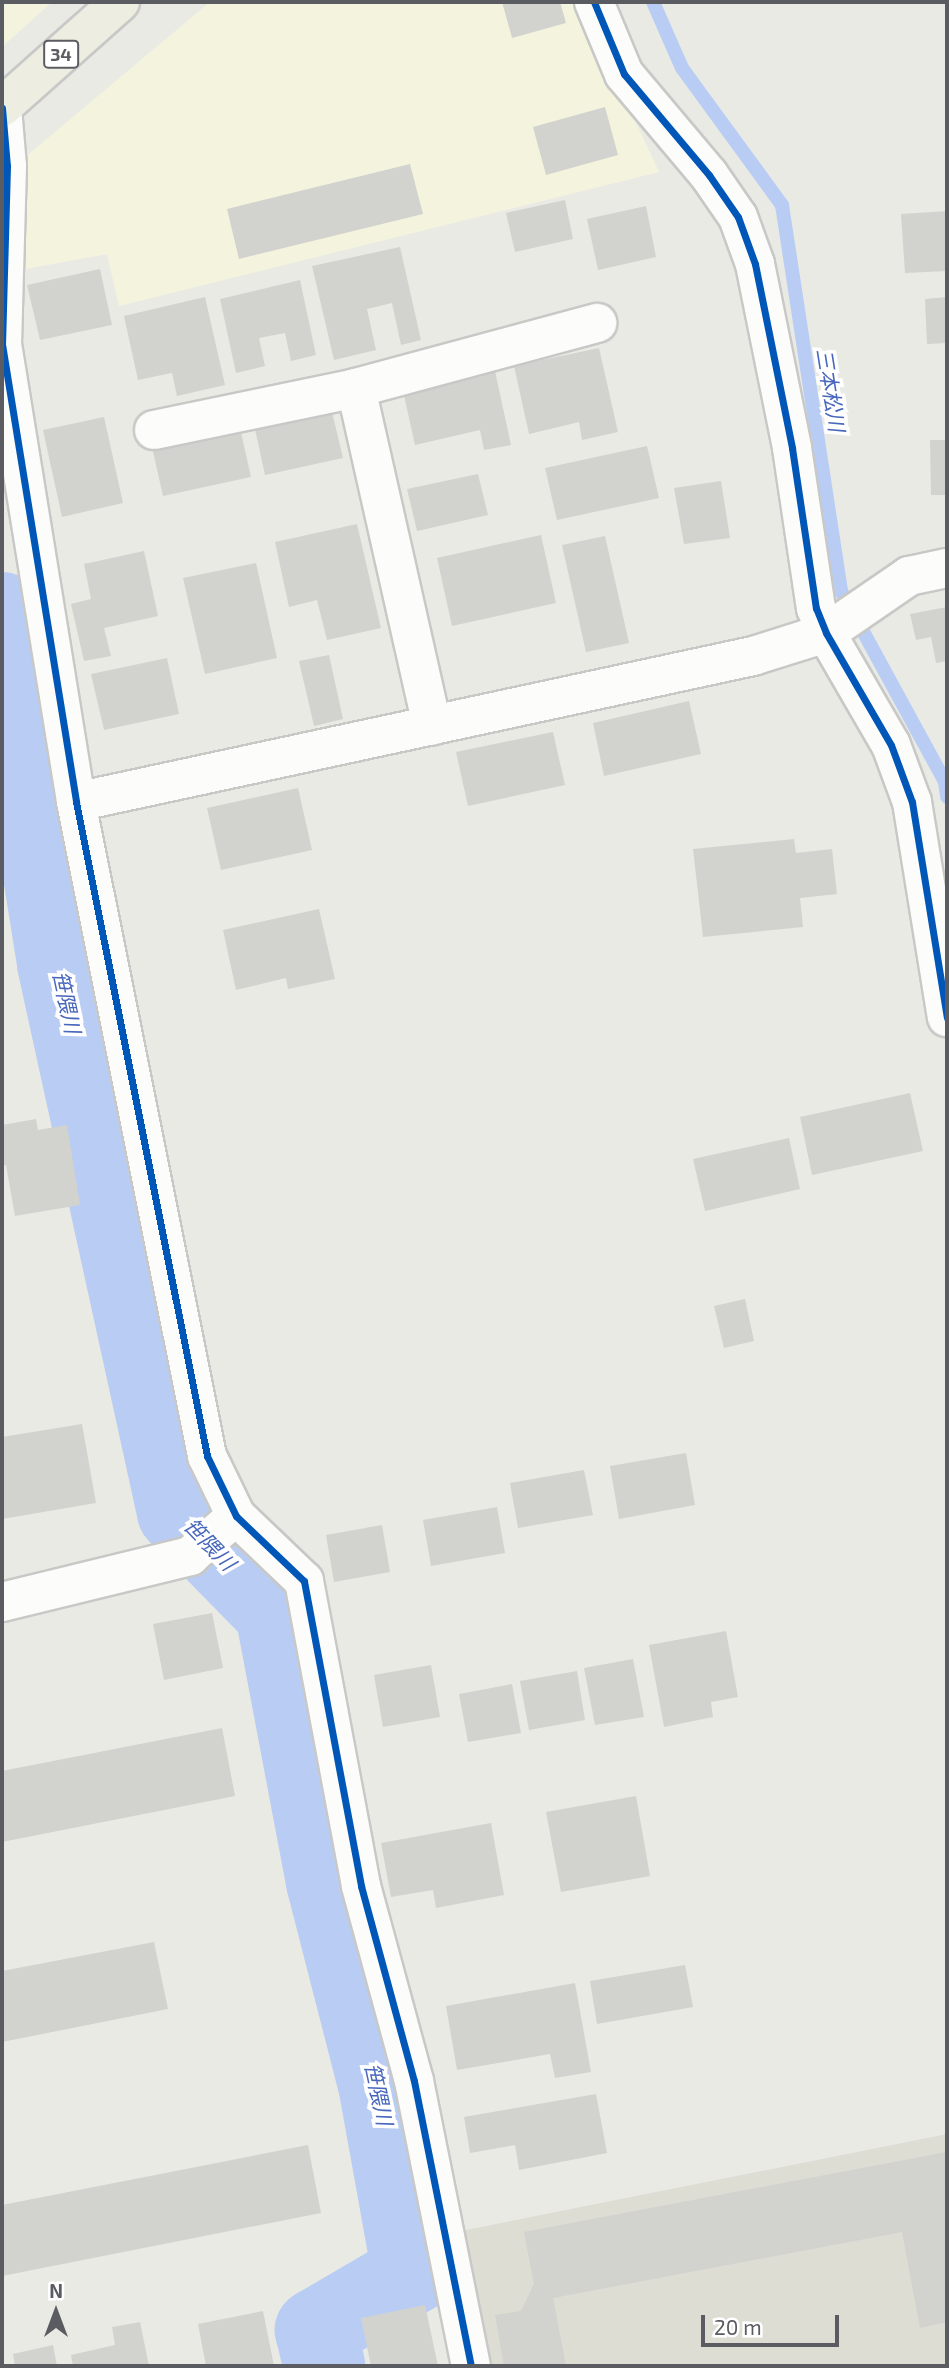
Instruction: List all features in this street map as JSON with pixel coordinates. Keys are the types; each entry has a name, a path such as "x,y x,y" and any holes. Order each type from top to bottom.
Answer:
{"highway":[{"name":"34","path":"2,107 120,2"}],"street":[{"path":"594,2 624,74 709,175 738,217 755,264 792,448 816,608 826,633 891,745 912,802 947,1017"},
{"path":"2,107 8,166 2,344 76,802 207,1456 236,1516 304,1581 361,1886 414,2081 471,2366"},
{"path":"154,430 356,388 597,323"},
{"path":"356,388 432,726"},
{"path":"76,802 753,656 826,633 909,576 947,568"},
{"path":"2,1602 190,1556 236,1516"}],"shaded area":[{"path":"2,2 52,2 2,47"},
{"path":"210,2 580,2 659,172 119,306 107,254 20,270 24,158"},
{"path":"947,2134 947,2366 488,2366 461,2231"}],"building":[{"path":"502,2 560,2 566,23 512,38"},
{"path":"605,107 618,155 546,175 533,127"},
{"path":"410,164 423,214 239,259 227,209"},
{"path":"565,200 573,239 515,252 506,213"},
{"path":"646,206 656,257 598,270 587,219"},
{"path":"947,211 947,271 905,273 901,214"},
{"path":"400,247 421,340 401,345 392,303 367,309 376,350 334,360 312,266"},
{"path":"100,269 112,325 40,340 27,285"},
{"path":"300,280 316,355 291,361 285,333 259,338 265,366 236,373 220,299"},
{"path":"205,297 225,385 177,396 172,373 138,380 124,316"},
{"path":"947,297 947,343 927,344 925,299"},
{"path":"599,348 618,432 582,440 579,422 529,434 514,366"},
{"path":"495,371 511,445 484,450 480,430 415,445 403,391"},
{"path":"332,412 343,458 265,475 255,429"},
{"path":"104,417 123,503 62,517 43,430"},
{"path":"240,428 251,477 163,496 152,447"},
{"path":"930,440 947,440 947,495 931,495"},
{"path":"647,446 659,498 557,520 545,468"},
{"path":"478,474 488,515 417,531 407,489"},
{"path":"721,481 730,538 684,544 674,488"},
{"path":"357,524 381,628 327,640 317,600 289,607 275,542"},
{"path":"541,535 556,603 452,626 437,558"},
{"path":"605,536 629,643 586,652 562,545"},
{"path":"144,551 158,616 104,628 111,656 84,661 71,604 91,599 84,564"},
{"path":"256,563 277,658 205,674 183,578"},
{"path":"947,607 947,661 936,663 931,637 916,640 910,614"},
{"path":"329,655 343,719 314,726 299,661"},
{"path":"167,658 179,714 104,730 91,674"},
{"path":"689,701 701,754 604,776 593,723"},
{"path":"553,732 565,785 468,806 456,752"},
{"path":"298,788 312,850 221,870 207,808"},
{"path":"794,839 796,853 832,849 837,894 800,898 803,927 703,937 693,849"},
{"path":"319,909 335,979 288,989 286,978 236,990 223,930"},
{"path":"910,1093 923,1151 812,1175 800,1117"},
{"path":"36,1119 38,1130 67,1125 80,1205 15,1216 6,1165 2,1166 2,1125"},
{"path":"789,1138 800,1189 705,1211 693,1159"},
{"path":"745,1299 754,1341 724,1348 714,1306"},
{"path":"82,1424 96,1503 2,1519 2,1437"},
{"path":"686,1453 695,1505 619,1519 610,1466"},
{"path":"584,1470 593,1515 518,1528 510,1483"},
{"path":"497,1507 505,1553 431,1566 423,1520"},
{"path":"382,1525 390,1572 334,1582 326,1535"},
{"path":"212,1613 223,1668 164,1680 153,1624"},
{"path":"726,1631 738,1697 711,1702 713,1717 664,1727 649,1645"},
{"path":"633,1659 644,1717 595,1725 584,1668"},
{"path":"431,1665 440,1717 383,1727 374,1675"},
{"path":"577,1671 585,1720 529,1730 520,1681"},
{"path":"512,1684 521,1733 468,1742 459,1694"},
{"path":"222,1728 235,1796 2,1842 2,1771"},
{"path":"636,1796 650,1876 561,1892 546,1812"},
{"path":"491,1823 504,1895 436,1908 433,1890 391,1897 381,1843"},
{"path":"154,1942 168,2009 2,2042 2,1971"},
{"path":"685,1965 693,2007 597,2024 590,1981"},
{"path":"575,1983 591,2072 555,2078 550,2054 457,2070 446,2006"},
{"path":"596,2094 607,2153 519,2170 515,2145 470,2153 464,2117"},
{"path":"308,2145 321,2213 2,2276 2,2205"},
{"path":"947,2152 947,2322 920,2328 902,2232 553,2298 566,2366 504,2366 495,2315 521,2311 534,2284 524,2232"},
{"path":"425,2305 438,2366 371,2366 361,2318"},
{"path":"263,2311 274,2366 206,2366 198,2324"},
{"path":"140,2322 149,2366 73,2366 71,2355 115,2345 112,2327"},
{"path":"53,2345 57,2366 15,2366 13,2354"}],"waterway":[{"name":"三本松川","path":"653,2 682,68 782,205 841,591 945,782 947,797"},
{"name":"笹隈川","path":"2,613 58,964 178,1512 276,1612 327,1882 379,2084 413,2273 316,2330 324,2366"}],"cycle path":[{"path":"594,2 624,74 709,175 738,217 755,264 792,448 816,608 826,633 891,745 912,802 947,1017"},
{"path":"2,108 7,166 2,344 76,802 207,1456 236,1516 304,1581 361,1886 414,2081 471,2366"}]}
